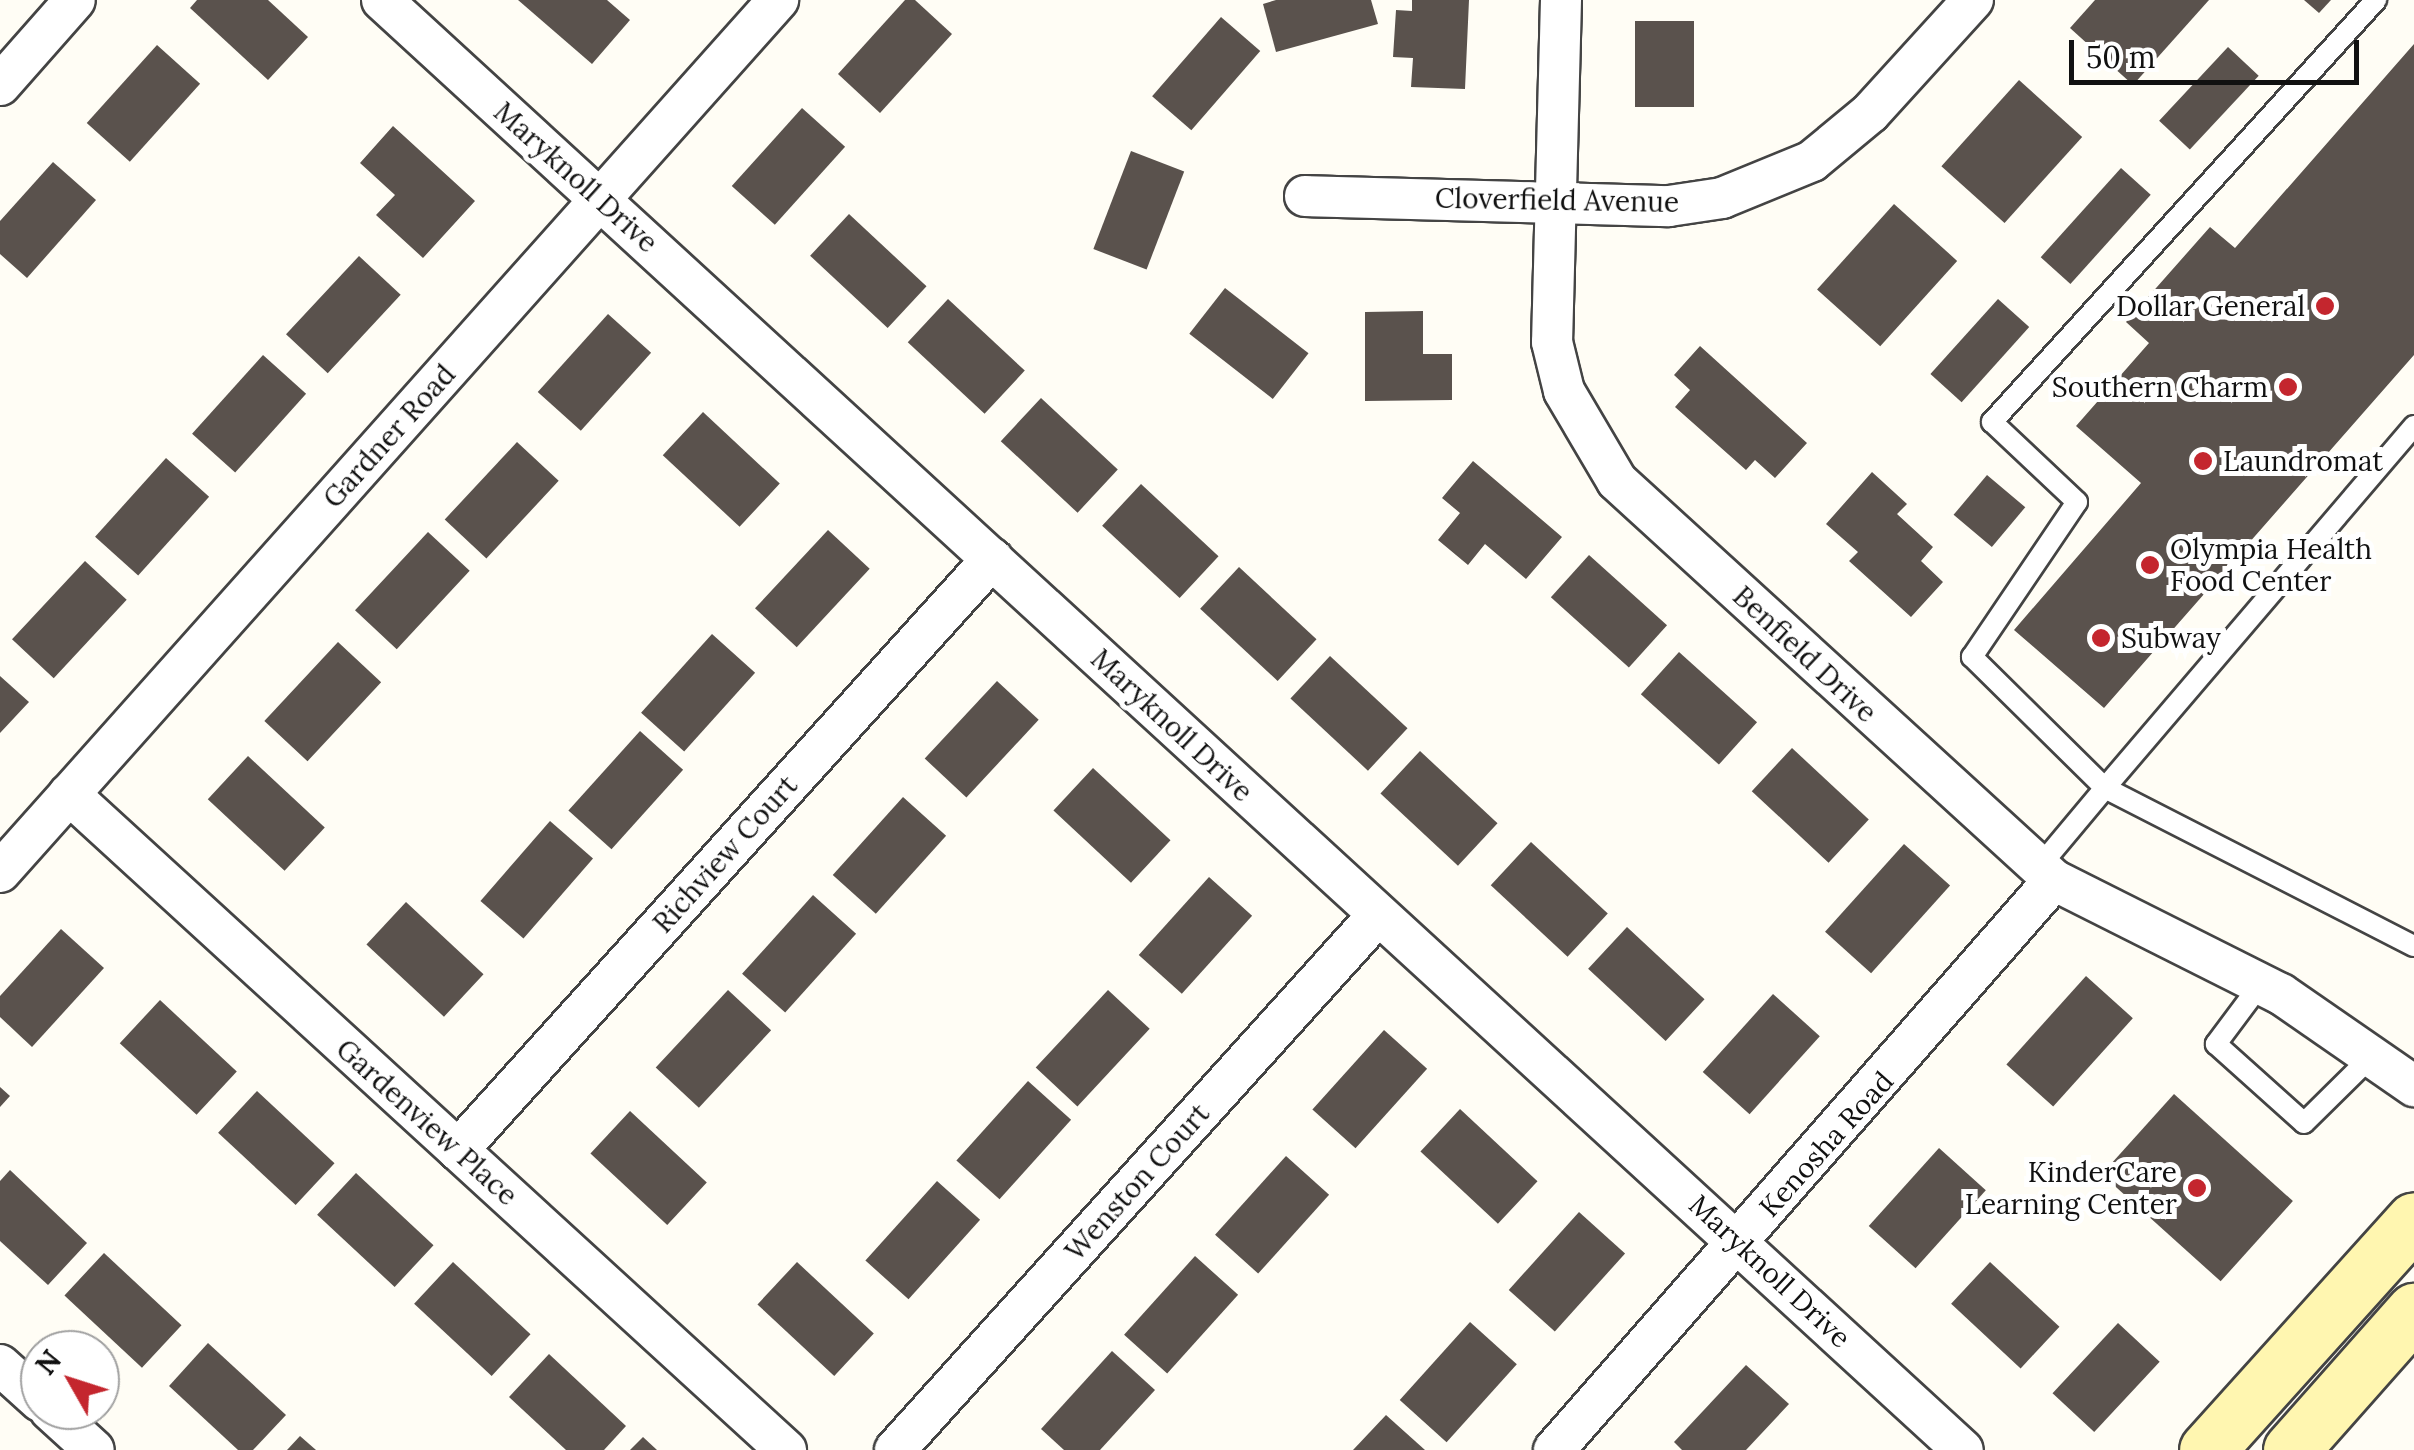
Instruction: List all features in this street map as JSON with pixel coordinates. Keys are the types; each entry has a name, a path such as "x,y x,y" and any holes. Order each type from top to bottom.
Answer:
{"main road":[{"path":"2206,1450 2414,1220"},
{"path":"2291,1450 2414,1311"}],"street":[{"path":"0,85 76,0"},
{"name":"Maryknoll Drive","path":"382,0 1963,1450"},
{"name":"Gardner Road","path":"0,872 778,0"},
{"name":"Benfield Drive","path":"1562,0 1553,203 1552,342 1564,391 1617,481 2047,874 2260,985 2374,1054 2414,1086"},
{"name":"Cloverfield Avenue","path":"1305,196 1670,206 1769,184 1812,161 1870,112 1973,0"},
{"name":"Richview Court","path":"458,1150 992,558"},
{"name":"Gardenview Place","path":"69,794 786,1450"},
{"name":"Kenosha Road","path":"1554,1450 1739,1242 2047,874"},
{"name":"Wenston Court","path":"896,1450 1378,915"},
{"path":"0,1365 20,1383"},
{"path":"72,1430 94,1450"}],"lane":[{"path":"2376,0 1992,422 2077,502 1972,658 2105,788 2414,946"},
{"path":"2047,874 2105,788 2414,426"},
{"path":"2260,985 2216,1044 2304,1123 2374,1054"}],"building":[{"path":"197,0 268,0 308,37 268,80 190,8"},
{"path":"518,0 607,0 630,20 592,64"},
{"path":"905,0 915,0 952,34 880,113 838,74"},
{"path":"1276,0 1371,0 1378,24 1276,52 1263,4"},
{"path":"1412,0 1469,0 1465,89 1411,87 1413,58 1393,57 1396,10 1412,11"},
{"path":"2095,0 2209,0 2133,85 2070,28"},
{"path":"2304,0 2331,0 2319,13"},
{"path":"1221,17 1260,51 1191,130 1152,96"},
{"path":"1635,21 1694,21 1694,107 1635,107"},
{"path":"2414,44 2414,355 2104,708 2014,630 2141,483 2076,426 2149,343 2126,322 2210,227 2235,248"},
{"path":"157,45 200,84 130,162 87,123"},
{"path":"2228,47 2259,76 2190,150 2159,121"},
{"path":"2019,80 2082,137 2005,223 1941,166"},
{"path":"802,108 845,147 775,225 732,186"},
{"path":"393,126 475,201 423,258 376,215 395,195 360,163"},
{"path":"1131,151 1184,171 1147,269 1093,249"},
{"path":"53,162 96,200 27,278 0,254 0,221"},
{"path":"2121,168 2151,195 2070,284 2041,257"},
{"path":"1894,204 1957,261 1880,346 1817,289"},
{"path":"849,214 927,286 888,328 810,256"},
{"path":"359,256 401,295 328,373 286,334"},
{"path":"1225,288 1309,353 1273,399 1189,334"},
{"path":"948,299 1025,371 985,414 908,342"},
{"path":"1998,299 2029,327 1962,402 1930,374"},
{"path":"1423,311 1423,354 1452,354 1452,400 1365,401 1365,312"},
{"path":"608,314 651,353 581,431 538,392"},
{"path":"1700,346 1807,443 1775,478 1755,460 1746,470 1675,407 1690,390 1674,375"},
{"path":"263,355 306,394 235,473 192,434"},
{"path":"1041,398 1118,470 1078,513 1001,441"},
{"path":"703,412 780,484 740,527 663,455"},
{"path":"517,442 559,481 486,558 445,520"},
{"path":"166,458 209,497 138,576 95,537"},
{"path":"1473,461 1562,537 1526,579 1485,544 1468,565 1438,540 1460,513 1442,498"},
{"path":"1872,472 1907,504 1897,514 1933,547 1921,561 1943,582 1911,617 1849,561 1858,552 1826,524"},
{"path":"1987,475 2025,507 1992,547 1954,515"},
{"path":"1141,484 1219,556 1180,598 1102,526"},
{"path":"828,530 870,569 797,647 755,608"},
{"path":"428,532 470,571 397,649 355,610"},
{"path":"1589,555 1667,625 1629,668 1551,597"},
{"path":"85,561 127,600 54,678 12,639"},
{"path":"1239,567 1317,639 1278,681 1200,609"},
{"path":"712,634 755,673 684,752 641,713"},
{"path":"338,642 381,682 307,761 264,721"},
{"path":"1679,652 1757,722 1719,765 1641,694"},
{"path":"1330,656 1408,728 1368,771 1290,698"},
{"path":"0,676 29,702 0,733"},
{"path":"997,681 1039,720 966,797 925,759"},
{"path":"640,731 683,770 612,849 568,811"},
{"path":"1792,748 1869,820 1829,863 1752,791"},
{"path":"1420,751 1498,823 1458,866 1380,793"},
{"path":"248,756 325,828 285,871 208,799"},
{"path":"1093,768 1171,840 1131,883 1053,810"},
{"path":"903,797 946,836 876,914 833,875"},
{"path":"550,821 593,858 523,938 480,901"},
{"path":"1531,842 1608,914 1568,957 1491,885"},
{"path":"1904,844 1950,885 1871,973 1825,932"},
{"path":"1209,877 1252,916 1182,994 1139,955"},
{"path":"813,895 856,934 785,1013 742,974"},
{"path":"406,902 484,974 444,1017 366,944"},
{"path":"1627,927 1705,999 1666,1041 1588,969"},
{"path":"61,929 104,968 32,1047 0,1017 0,996"},
{"path":"2086,976 2133,1018 2053,1107 2006,1064"},
{"path":"728,990 771,1030 699,1108 656,1068"},
{"path":"1108,990 1150,1029 1077,1106 1036,1068"},
{"path":"1773,994 1820,1036 1750,1114 1703,1072"},
{"path":"160,1000 237,1072 197,1115 120,1043"},
{"path":"1384,1030 1427,1069 1356,1148 1312,1110"},
{"path":"1028,1081 1071,1120 1000,1199 956,1161"},
{"path":"0,1087 10,1096 0,1107"},
{"path":"257,1091 335,1163 296,1205 218,1133"},
{"name":"KinderCare Learning Center","path":"2174,1094 2293,1201 2221,1281 2102,1174"},
{"path":"1460,1109 1538,1181 1498,1224 1420,1151"},
{"path":"630,1111 707,1183 667,1225 590,1153"},
{"path":"1939,1148 1986,1190 1916,1268 1869,1226"},
{"path":"1286,1156 1329,1195 1258,1274 1215,1235"},
{"path":"10,1170 87,1243 48,1285 0,1241 0,1181"},
{"path":"356,1173 434,1245 395,1287 317,1215"},
{"path":"937,1181 980,1220 909,1299 865,1261"},
{"path":"1579,1212 1625,1253 1555,1332 1509,1290"},
{"path":"104,1253 182,1325 142,1368 120,1347 120,1330 102,1330 64,1295"},
{"path":"1195,1256 1238,1295 1167,1374 1124,1335"},
{"path":"453,1262 531,1334 492,1376 414,1304"},
{"path":"797,1262 874,1334 834,1376 757,1304"},
{"path":"1990,1262 2059,1327 2021,1368 1951,1304"},
{"path":"1470,1322 1517,1364 1447,1442 1400,1400"},
{"path":"2118,1323 2160,1362 2094,1432 2053,1393"},
{"path":"208,1343 286,1415 253,1450 238,1450 169,1386"},
{"path":"1112,1351 1155,1390 1100,1450 1064,1450 1041,1429"},
{"path":"549,1354 626,1426 604,1450 566,1450 509,1397"},
{"path":"1746,1365 1789,1404 1746,1450 1682,1450 1674,1442"},
{"path":"1386,1415 1425,1450 1353,1450"},
{"path":"300,1436 316,1450 287,1450"},
{"path":"643,1437 657,1450 630,1450"}],"place":[{"name":"Dollar General","path":"2325,306"},
{"name":"Southern Charm","path":"2288,387"},
{"name":"Laundromat","path":"2203,461"},
{"name":"Olympia Health Food Center","path":"2150,565"},
{"name":"Subway","path":"2101,638"},
{"name":"KinderCare Learning Center","path":"2197,1188"}]}
